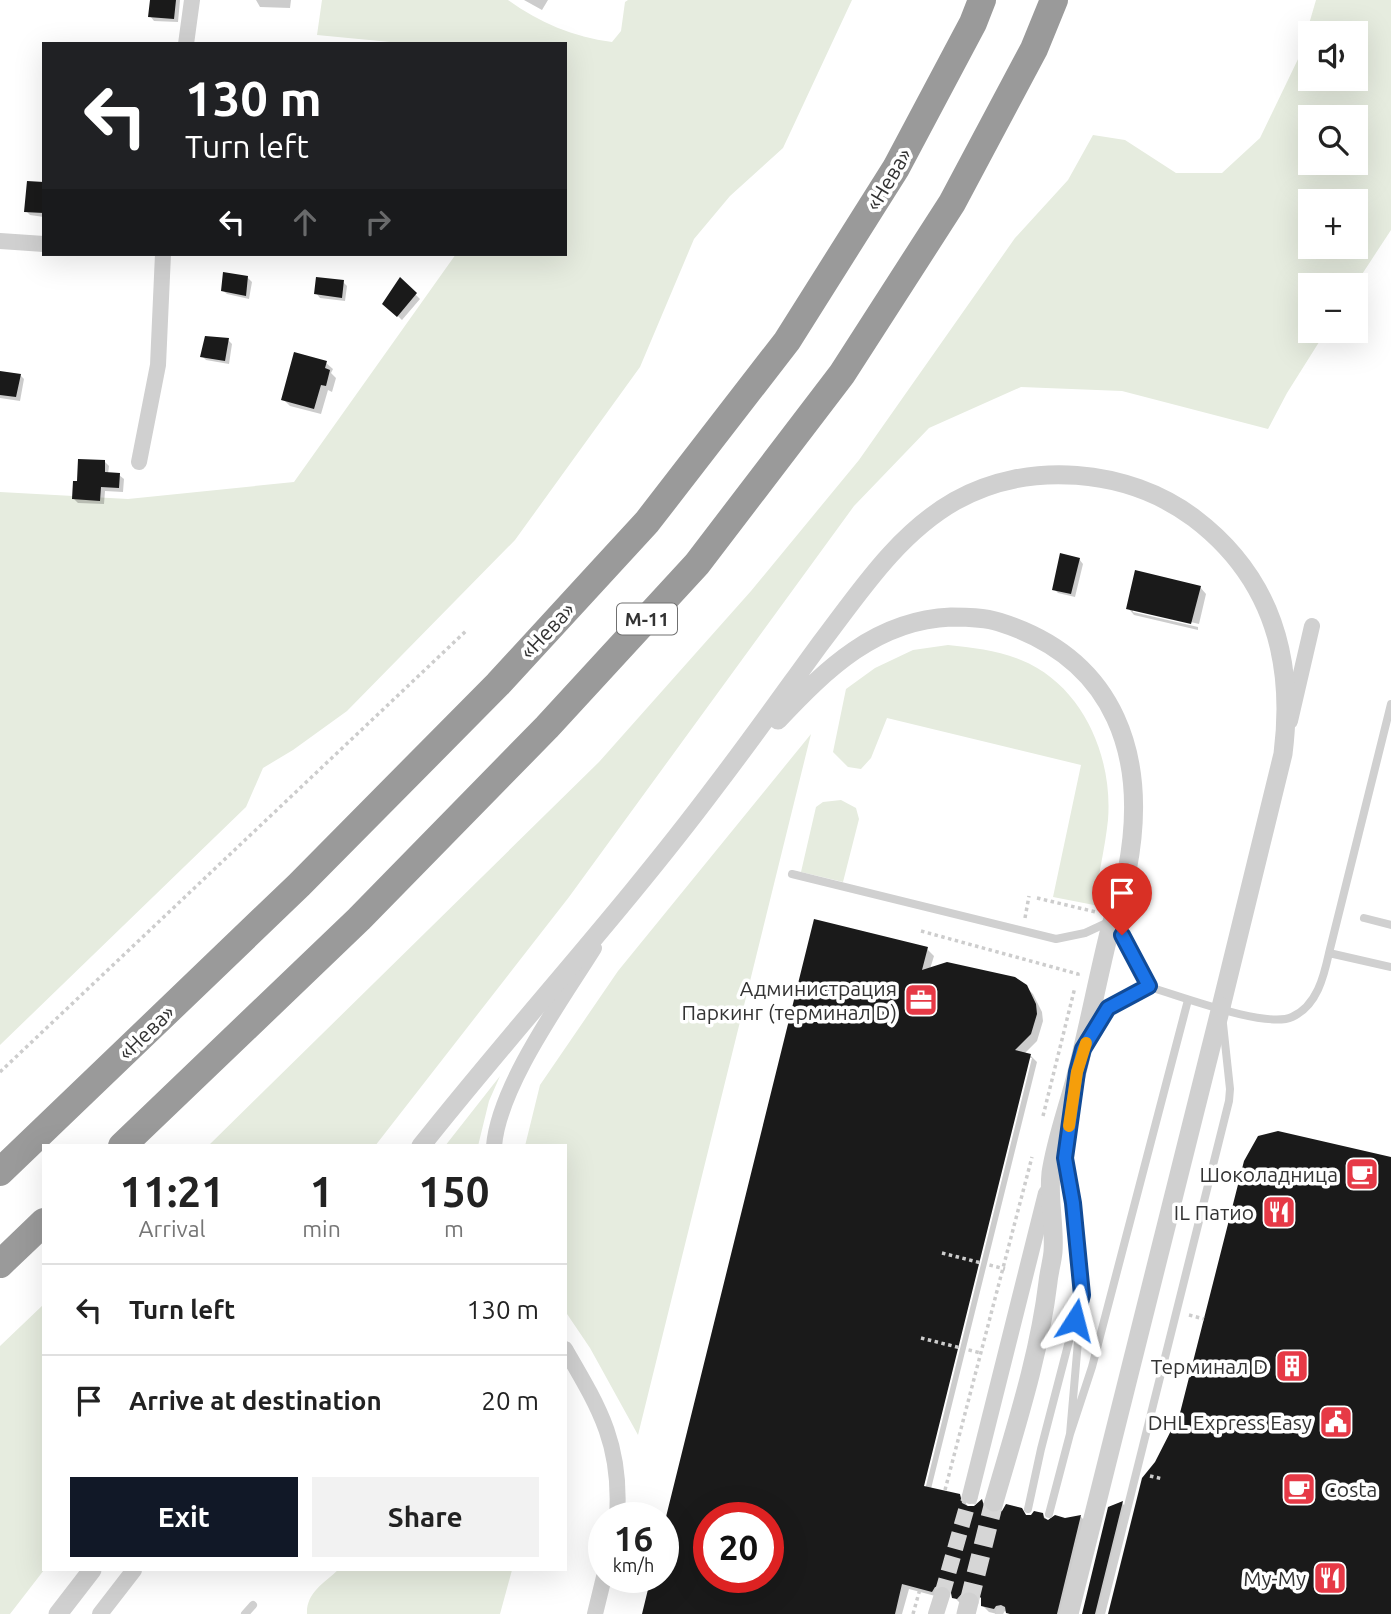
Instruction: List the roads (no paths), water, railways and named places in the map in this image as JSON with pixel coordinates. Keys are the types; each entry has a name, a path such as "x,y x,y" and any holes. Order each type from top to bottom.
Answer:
{"highway":[{"name":"«Нева»","path":"0,1172 299,885 498,684 647,522 788,341 896,168 982,0"},
{"name":"М-11","path":"124,1144 369,909 547,727 697,564 842,374 945,214 1034,49 1054,0"},
{"path":"0,1264 42,1224"}],"street":[{"path":"186,42 192,0"},
{"path":"0,241 42,244"},
{"path":"139,462 158,365 163,256"},
{"path":"423,1144 629,897 892,552 934,514 981,489 1046,475 1108,480 1135,487 1160,498 1212,532 1232,553 1264,602 1276,629 1283,659 1287,721 1283,754"},
{"path":"715,787 815,681 842,657 888,631 939,618 995,620 1044,640 1067,656 1088,676 1106,698 1116,718 1132,767 1133,795 1127,871 1113,918 1083,1049 970,1496"},
{"path":"1069,1614 1221,1007 1312,626"},
{"path":"494,1144 498,1120 518,1074 593,950 629,897"},
{"path":"995,1502 1044,1318 1053,1253 1051,1174"},
{"path":"567,1352 605,1422 616,1458 617,1502"},
{"path":"567,1373 591,1394"},
{"path":"58,1614 91,1571"},
{"path":"100,1614 133,1571"},
{"path":"595,1610 600,1593"},
{"path":"936,1614 942,1595"}],"lane":[{"path":"792,874 1056,939 1085,933 1113,918 1149,986 1188,1000 1259,1018 1277,1020 1293,1017 1308,1004 1323,978 1391,704"},
{"path":"1364,918 1391,925"},
{"path":"1329,953 1391,967"},
{"path":"1083,1049 1108,1008 1149,986"},
{"path":"1049,1514 1070,1434 1093,1367 1188,1000"},
{"path":"1101,1614 1229,1101 1221,1007"},
{"path":"1070,1434 1082,1295 1073,1203 1065,1158 1077,1072"},
{"path":"1028,1509 1082,1295"},
{"path":"246,1614 253,1605"}],"tunnel":[{"path":"942,1595 970,1496"},
{"path":"969,1602 994,1502"}],"place":[{"name":"Администрация Паркинг (терминал D)","path":"921,1000"},
{"name":"Шоколадница","path":"1362,1174"},
{"name":"IL Патио","path":"1279,1212"},
{"name":"Терминал D","path":"1292,1366"},
{"name":"DHL Express Easy","path":"1336,1422"},
{"name":"Costa","path":"1299,1489"},
{"name":"Му-Му","path":"1330,1578"}]}
